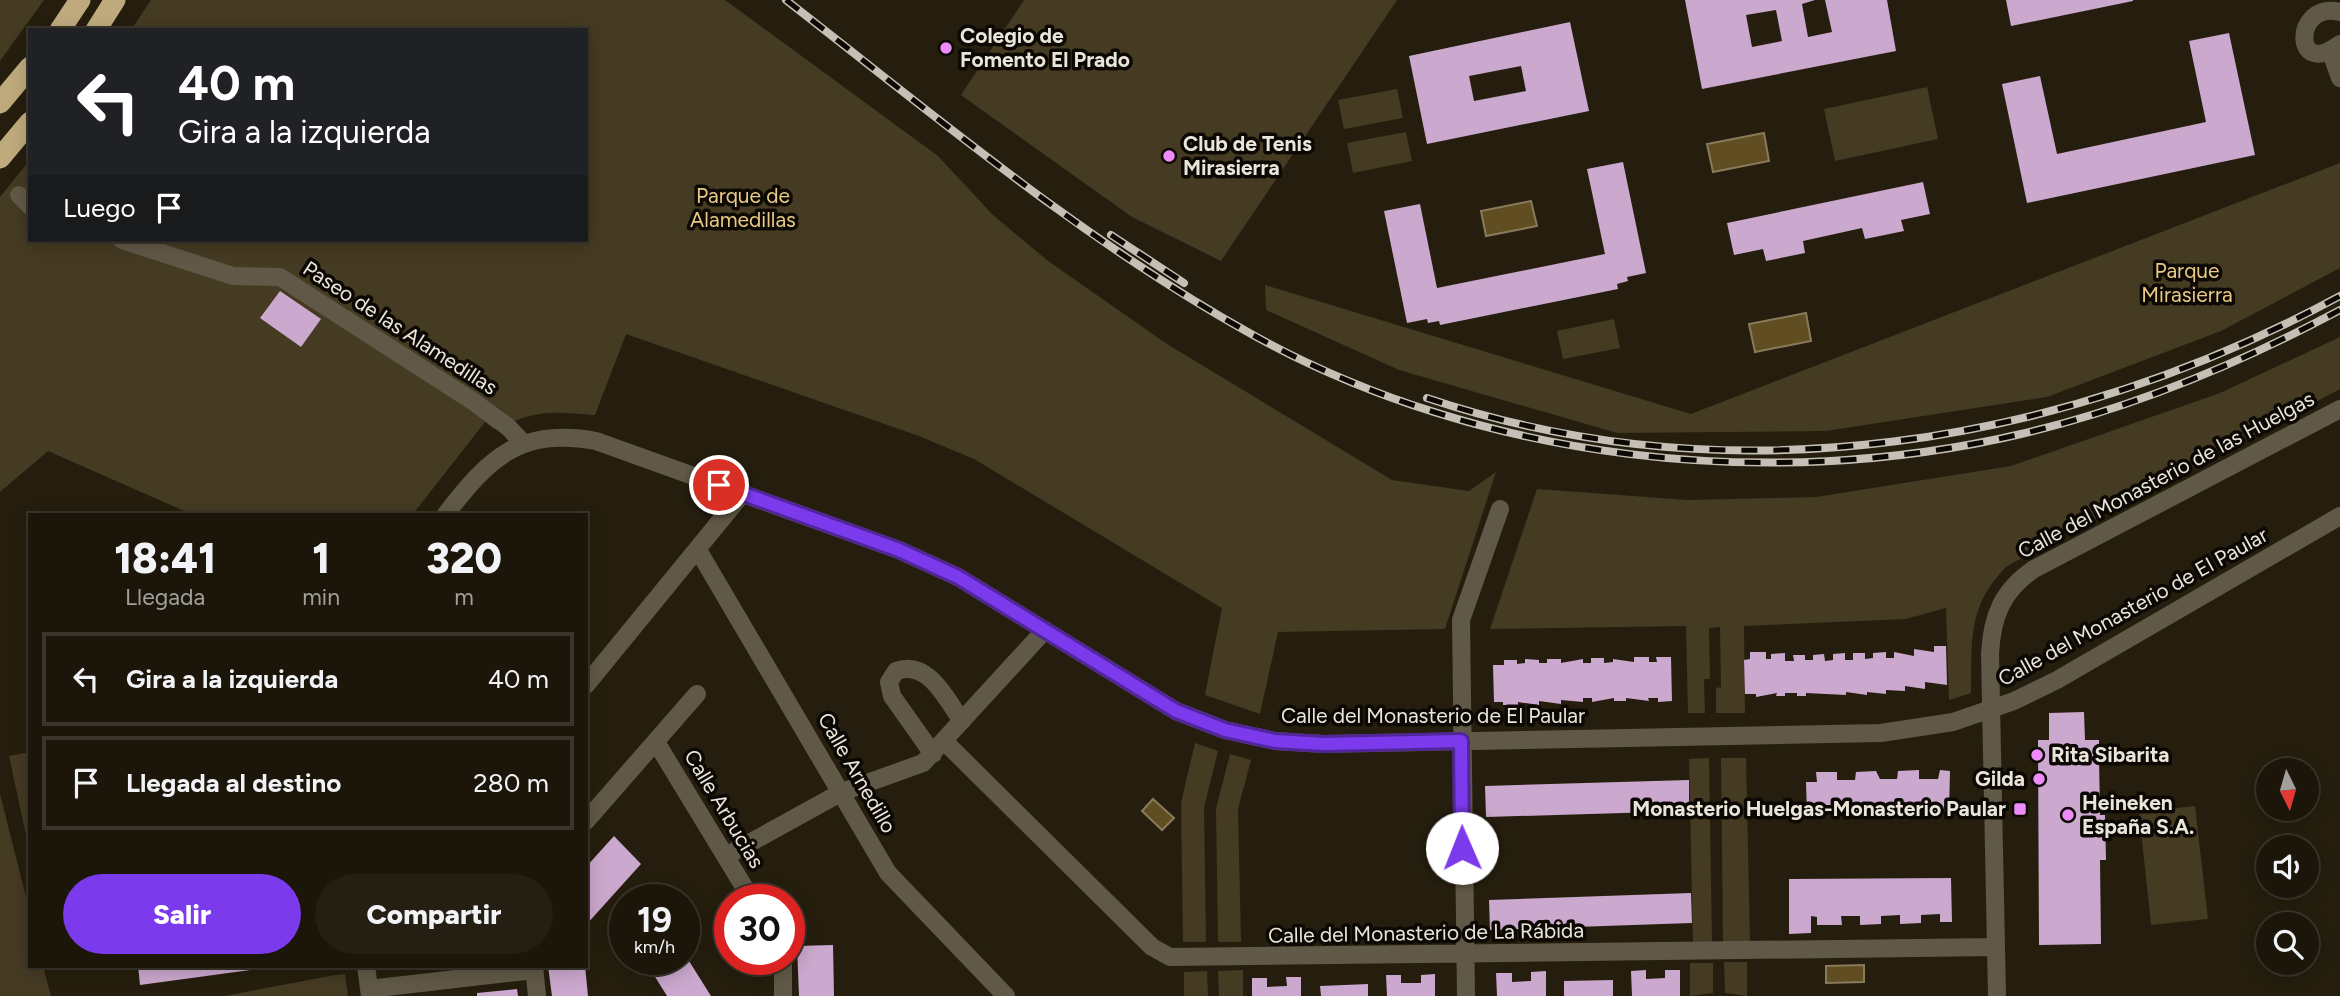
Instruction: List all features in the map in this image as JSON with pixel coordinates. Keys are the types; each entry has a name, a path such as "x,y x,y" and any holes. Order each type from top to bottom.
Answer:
{"highway":[{"path":"59,28 69,0"},
{"path":"59,28 80,0"},
{"path":"97,28 115,1"},
{"path":"0,103 28,69"},
{"path":"0,158 28,124"}],"street":[{"path":"2340,12 2316,4 2305,17 2303,36 2316,49 2335,47 2340,78"},
{"name":"Paseo de las Alamedillas","path":"127,242 233,276 280,277 474,402 508,427 523,443"},
{"name":"Calle del Monasterio de las Huelgas","path":"1997,996 1991,711 1992,625 2005,594 2021,578 2340,409"},
{"name":"Calle del Monasterio de El Paular","path":"447,513 488,463 523,443 550,436 596,440 899,550 958,577 1176,711 1225,730 1275,741 1324,744 1881,733 1926,727 1991,711 2057,680 2340,516"},
{"path":"588,683 743,494"},
{"path":"1465,996 1461,620 1500,509"},
{"name":"Calle Arnedillo","path":"698,550 888,873 1006,996"},
{"path":"726,856 842,792 923,762 939,748 1045,630"},
{"name":"Calle del Monasterio de La Rábida","path":"962,721 924,671 911,667 896,671 890,681 892,696 939,748 1162,955 1212,958 1996,947"},
{"name":"Calle Arbucias","path":"588,819 697,694"},
{"name":"Calle Arbucias","path":"656,742 743,884"},
{"path":"366,968 369,992 534,968 537,996"},
{"path":"783,975 783,996"}],"green space":[{"path":"0,0 44,0 0,61"},
{"name":"Parque de Alamedillas","path":"151,0 725,0 938,156 993,215 1048,261 1167,344 1392,480 1469,491 1496,472 1445,629 1278,632 1260,714 1205,695 1222,608 974,459 919,436 626,334 595,415 543,413 494,429 485,422 414,513 189,513 48,451 0,492 0,197 28,162 28,242 588,242 588,28 132,28"},
{"name":"Club de Tenis Mirasierra","path":"1024,0 1397,0 1221,261 1132,217 961,95"},
{"path":"1927,87 1938,139 1835,161 1824,109"},
{"path":"1397,89 1403,118 1344,129 1338,100"},
{"path":"1406,132 1412,161 1353,173 1347,143"},
{"name":"Parque Mirasierra","path":"2340,163 2340,268 2221,331 2047,397 1826,431 1617,433 1399,370 1266,310 1265,285 1691,414"},
{"path":"1614,319 1620,348 1563,359 1557,331"},
{"path":"2340,337 2340,389 2007,566 1994,581 1978,610 1972,640 1971,693 1949,700 1946,608 1906,619 1744,626 1745,713 1716,713 1716,688 1721,687 1720,627 1709,628 1710,679 1704,679 1705,713 1688,713 1686,626 1490,629 1537,489 1688,500 1816,497 2011,466 2220,393"},
{"path":"1195,743 1218,751 1204,808 1206,942 1183,942 1181,803"},
{"path":"28,752 26,835 9,756"},
{"path":"1230,754 1251,760 1238,809 1241,942 1218,942 1216,809"},
{"path":"1709,758 1712,942 1693,942 1689,759"},
{"path":"1721,758 1746,758 1750,942 1723,942"},
{"path":"0,794 28,905 28,968 44,968 51,996 0,996"},
{"path":"2195,806 2208,919 2151,925 2139,812"},
{"path":"1724,962 1747,962 1747,996 1725,993"},
{"path":"1690,963 1713,963 1713,993 1690,996"},
{"path":"1243,970 1243,996 1219,996 1218,971"},
{"path":"1207,971 1208,996 1184,996 1184,972"},
{"path":"345,974 348,996 224,996 335,975"}],"shaded area":[{"path":"1764,133 1769,161 1713,172 1707,144"},
{"path":"1531,201 1537,226 1486,236 1481,211"},
{"path":"1806,313 1811,341 1755,352 1749,324"},
{"path":"1153,799 1174,818 1162,830 1142,811"},
{"path":"1864,965 1864,982 1826,983 1826,966"}],"building":[{"path":"1685,0 1815,0 1802,4 1808,37 1832,32 1825,0 1887,0 1896,51 1702,89","holes":["1776,10 1782,41 1752,47 1746,15"]},
{"path":"2006,0 2133,0 2133,1 2011,26"},
{"path":"1570,22 1589,111 1427,144 1409,56","holes":["1521,66 1526,91 1474,101 1469,76"]},
{"path":"2229,33 2255,155 2027,203 2002,84 2040,76 2057,154 2206,122 2189,41"},
{"path":"1623,162 1646,273 1627,277 1628,281 1617,284 1618,289 1440,325 1439,321 1428,323 1427,319 1407,323 1384,211 1420,204 1437,288 1605,254 1587,169"},
{"path":"1923,182 1930,214 1901,220 1904,231 1865,239 1862,228 1803,241 1805,253 1766,261 1763,249 1734,255 1727,223"},
{"path":"280,291 321,319 301,347 260,318"},
{"path":"1934,646 1946,646 1947,685 1925,682 1925,689 1905,686 1905,691 1886,690 1886,694 1867,692 1867,695 1846,692 1846,695 1806,693 1806,696 1797,696 1797,693 1785,693 1785,696 1776,696 1777,693 1756,697 1756,694 1745,694 1744,660 1750,659 1750,652 1766,652 1766,659 1771,659 1771,654 1785,653 1785,661 1794,661 1793,655 1805,655 1805,660 1813,660 1813,655 1824,654 1825,661 1833,660 1833,654 1845,653 1845,660 1853,660 1853,653 1865,653 1865,659 1873,658 1873,653 1886,652 1886,658 1894,658 1894,652 1914,656 1914,649 1934,652"},
{"path":"1634,657 1649,657 1649,662 1657,662 1656,657 1671,657 1672,701 1626,698 1626,701 1614,701 1614,698 1592,702 1592,698 1583,698 1583,702 1561,700 1561,704 1539,701 1539,705 1518,702 1518,705 1503,705 1503,702 1494,702 1493,665 1504,665 1504,660 1517,660 1517,664 1525,663 1525,659 1547,663 1547,659 1561,659 1561,663 1583,659 1583,663 1591,663 1591,658 1604,658 1604,663 1613,662 1613,659 1634,662"},
{"name":"Heineken España S.A.","path":"2084,712 2085,740 2099,740 2099,750 2104,750 2104,757 2099,757 2100,815 2105,815 2106,860 2100,860 2101,944 2039,945 2038,740 2049,740 2049,713"},
{"path":"1919,770 1919,779 1938,779 1940,770 1950,771 1949,812 1807,814 1806,782 1817,782 1816,772 1837,772 1837,780 1855,780 1856,772 1876,771 1880,779 1897,779 1898,771"},
{"path":"1689,780 1689,811 1486,817 1485,786"},
{"path":"614,836 641,864 623,884 609,884 609,899 588,923 588,865"},
{"path":"1951,878 1952,922 1940,922 1940,914 1921,915 1921,923 1900,924 1900,915 1881,916 1881,924 1860,925 1860,916 1841,916 1842,925 1817,925 1817,917 1811,916 1811,933 1789,934 1789,879"},
{"path":"1691,893 1692,923 1490,930 1489,900"},
{"path":"833,945 834,996 799,996 798,975 805,975 805,946"},
{"path":"138,968 266,968 140,985"},
{"path":"548,968 585,968 588,996 552,996"},
{"path":"1646,970 1646,979 1665,978 1665,970 1680,970 1680,996 1632,996 1631,971"},
{"path":"1546,971 1546,996 1497,996 1496,973 1512,973 1512,982 1531,981 1531,972"},
{"path":"1435,974 1435,996 1387,996 1386,975 1401,975 1401,983 1421,983 1421,975"},
{"path":"654,975 698,975 711,996 667,996"},
{"path":"1286,977 1301,977 1301,996 1252,996 1252,978 1267,978 1267,987 1287,986"},
{"path":"1613,980 1613,996 1564,996 1564,981"},
{"path":"1368,984 1368,996 1321,996 1320,986"},
{"path":"517,989 518,996 477,996 477,993"}],"railway":[{"path":"786,0 1014,177 1071,219 1191,299 1253,335 1341,378 1434,412 1530,437 1628,454 1727,462 1827,461 1925,452 2021,434 2144,398 2224,366 2340,310"},
{"path":"1111,235 1184,283"},
{"path":"1427,398 1542,429 1659,446 1776,450 1894,441 2010,421 2123,390 2234,348 2340,296"}],"place":[{"name":"Colegio de Fomento El Prado","path":"946,48"},
{"name":"Club de Tenis Mirasierra","path":"1169,156"},
{"name":"Rita Sibarita","path":"2037,755"},
{"name":"Gilda","path":"2039,779"},
{"name":"Monasterio Huelgas-Monasterio Paular","path":"2020,809"},
{"name":"Heineken España S.A.","path":"2068,815"}],"route":[{"path":"719,485 899,550 958,577 1176,711 1225,730 1275,741 1324,744 1461,741 1462,848"}]}
